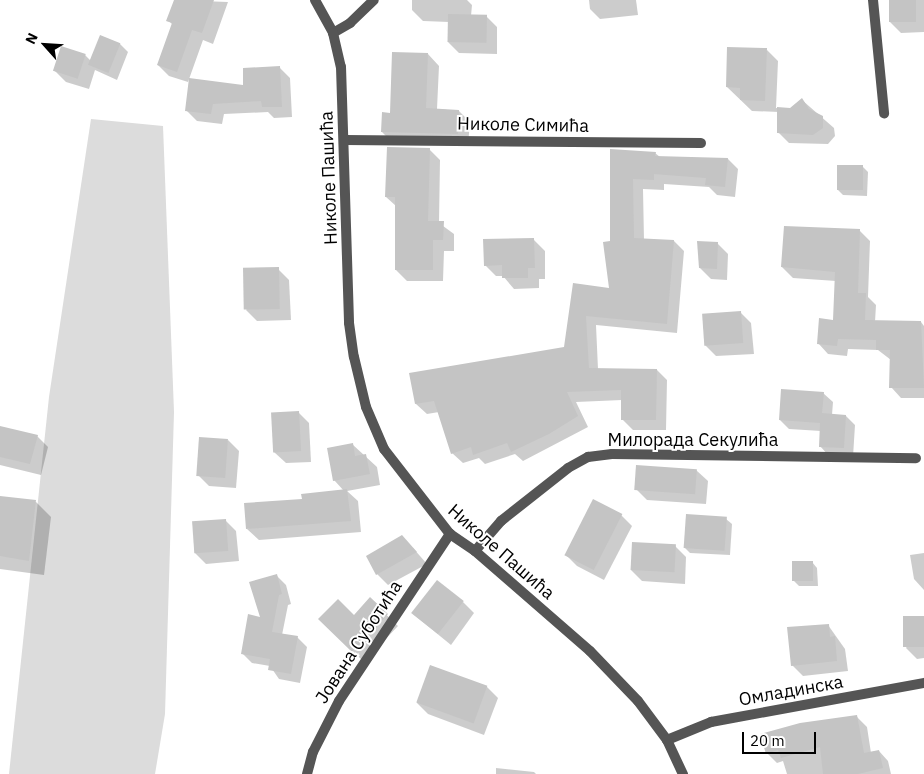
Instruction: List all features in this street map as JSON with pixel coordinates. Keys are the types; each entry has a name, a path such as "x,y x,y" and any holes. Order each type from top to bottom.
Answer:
{"street":[{"name":"Николе Пашића","path":"315,0 333,33 341,68 345,140 349,324 366,407 393,465 450,534 475,551 590,651 638,701 667,740 683,774"},
{"path":"333,33 350,23 374,0"},
{"path":"874,0 884,113"},
{"name":"Николе Симића","path":"345,140 701,143"},
{"name":"Милорада Секулића","path":"475,551 485,536 508,516 568,468 588,457 622,454 916,458"},
{"name":"Јована Суботића","path":"307,774 313,752 338,701 450,534"},
{"name":"Омладинска","path":"667,740 710,722 924,683"}],"shaded area":[{"path":"91,119 163,126 174,412 165,714 155,774 9,774 49,397"}],"building":[{"path":"174,0 214,0 202,33 192,30 177,72 157,65 172,23 166,21"},
{"path":"889,0 916,0 916,22 889,22"},
{"path":"448,14 487,15 487,43 448,42"},
{"path":"100,35 120,43 108,73 88,65"},
{"path":"61,46 86,54 78,79 53,71"},
{"path":"727,47 767,48 765,101 740,100 740,88 726,87"},
{"path":"392,52 428,53 426,108 459,110 458,134 381,132 382,112 390,113"},
{"path":"280,66 282,107 262,107 261,101 213,104 211,114 185,111 189,78 243,85 243,68"},
{"path":"802,98 809,109 823,116 823,128 813,135 777,133 777,107 790,108"},
{"path":"387,147 430,148 428,221 444,221 443,240 433,240 433,270 395,270 395,197 385,197"},
{"path":"610,149 656,152 655,156 728,158 725,187 705,185 706,178 654,174 654,180 633,179 634,238 674,240 667,324 586,316 589,368 657,369 656,420 621,420 621,390 567,392 578,416 549,434 511,452 507,443 473,455 471,447 451,454 434,401 415,404 409,373 564,347 573,283 609,288 603,242 610,241"},
{"path":"837,165 863,165 863,190 837,190"},
{"path":"784,226 860,229 858,293 866,293 865,320 921,321 924,388 889,388 890,350 876,350 876,340 838,339 837,346 817,344 819,318 833,320 835,272 781,267"},
{"path":"534,238 535,268 528,268 528,278 502,278 502,265 484,266 483,239"},
{"path":"697,241 718,242 717,269 699,268"},
{"path":"279,267 280,309 244,310 243,268"},
{"path":"741,311 743,343 704,346 702,314"},
{"path":"781,389 824,392 822,413 846,415 844,448 819,447 820,423 779,420"},
{"path":"299,411 301,451 273,452 271,412"},
{"path":"0,426 38,435 30,464 0,457"},
{"path":"199,437 228,439 225,478 196,476"},
{"path":"353,443 355,456 366,454 370,474 333,481 327,448"},
{"path":"636,465 697,469 695,494 634,490"},
{"path":"347,489 351,521 246,529 244,503 302,499 301,494"},
{"path":"0,496 36,500 29,561 0,556"},
{"path":"593,499 622,514 594,570 564,555"},
{"path":"686,514 727,517 725,551 684,548"},
{"path":"226,519 228,551 194,553 192,521"},
{"path":"402,535 417,552 376,575 366,556"},
{"path":"632,542 676,544 674,572 631,570"},
{"path":"792,561 813,561 813,581 792,581"},
{"path":"277,574 282,594 279,595 272,632 298,636 291,674 268,670 270,659 241,654 248,614 260,617 249,582"},
{"path":"437,580 464,601 438,634 411,613"},
{"path":"370,597 388,614 352,652 318,619 338,599 354,615"},
{"path":"903,616 924,616 924,647 903,647"},
{"path":"829,624 830,637 835,636 837,661 791,666 787,627"},
{"path":"430,665 487,686 474,723 416,703"},
{"path":"857,715 864,753 879,750 883,768 858,774 823,774 820,747 781,758 778,750 766,754 760,734 800,723"}]}
